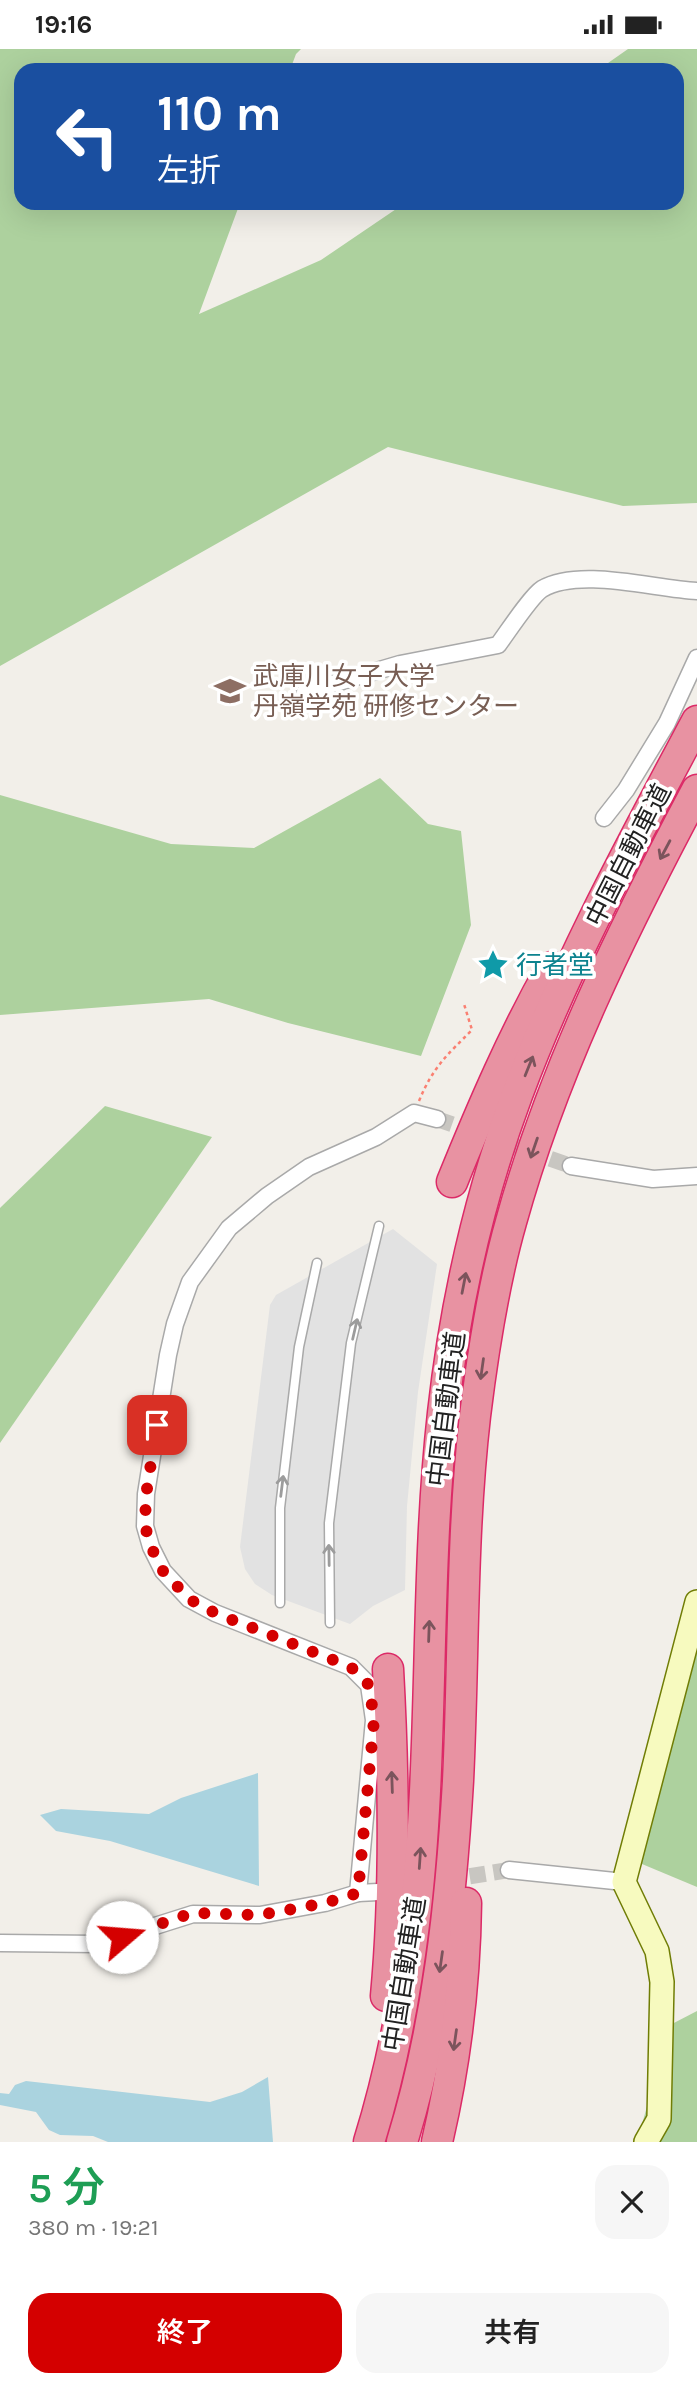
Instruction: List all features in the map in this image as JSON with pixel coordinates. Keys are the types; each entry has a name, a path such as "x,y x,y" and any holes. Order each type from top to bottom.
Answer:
{"highway":[{"name":"中国自動車道","path":"367,2142 393,2053 414,1922 423,1805 437,1480 443,1414 464,1281 477,1221 534,1051 566,978 697,721"},
{"name":"中国自動車道","path":"402,2142 424,2061 446,1924 458,1780 468,1485 475,1416 493,1299 527,1166 570,1048 653,872 697,790"},
{"path":"452,1182 495,1079 529,1009 570,935 657,796"},
{"path":"437,2142 457,2026 466,1915 467,1809 463,1630"},
{"path":"367,2142 380,2056 390,1926 393,1801 388,1669"}],"street":[{"path":"305,692 400,664 498,645 540,590 570,580 621,582 697,591"},
{"path":"604,818 626,790 667,723 697,657"},
{"path":"358,1893 374,1720 369,1685 351,1667 215,1613 189,1599 163,1571 151,1547 145,1526 146,1495 175,1324 190,1282 229,1228 267,1196 309,1167 376,1137 414,1113 437,1119"},
{"path":"571,1166 653,1179 697,1176"},
{"path":"646,2142 659,2119 662,1982 657,1951 624,1882 697,1602"},
{"path":"509,1870 624,1882"},
{"path":"0,1943 98,1944 192,1913 260,1915 325,1903 358,1893 378,1892"}],"lane":[{"path":"330,1623 328,1523 351,1343 379,1226"},
{"path":"280,1603 280,1508 299,1347 317,1263"}],"path":[{"path":"414,1113 430,1076 472,1030 464,1004"}],"green space":[{"path":"0,49 301,49 293,63 14,63 14,210 237,210 199,314 321,260 395,210 684,210 684,63 608,63 628,49 697,49 697,503 623,506 388,447 0,666"},
{"path":"380,778 428,824 461,831 471,925 421,1056 288,1023 209,999 0,1015 0,795 171,844 254,848"},
{"path":"105,1106 212,1137 0,1443 0,1208"},
{"path":"697,1642 697,1887 630,1859"},
{"path":"697,2011 697,2142 637,2142 670,2025"}],"shaded area":[{"path":"393,1229 437,1264 418,1392 407,1506 405,1590 373,1606 350,1624 272,1595 255,1584 245,1569 240,1547 270,1305 276,1295"}],"water":[{"path":"258,1773 259,1886 110,1841 56,1831 40,1815 61,1809 149,1814 181,1798"},
{"path":"268,2077 273,2142 108,2142 93,2136 60,2135 49,2130 36,2112 0,2105 0,2093 9,2094 15,2085 26,2081 210,2102 242,2092"}],"tunnel":[{"path":"437,1119 571,1166"},
{"path":"446,1880 509,1870"}],"place":[{"name":"武庫川女子大学 丹嶺学苑 研修センター","path":"230,691"},
{"name":"行者堂","path":"493,965"}],"route":[{"path":"122,1937 192,1913 260,1915 325,1903 358,1893 374,1720 369,1685 351,1667 215,1613 189,1599 163,1571 151,1547 145,1526 146,1495 157,1425"}]}
